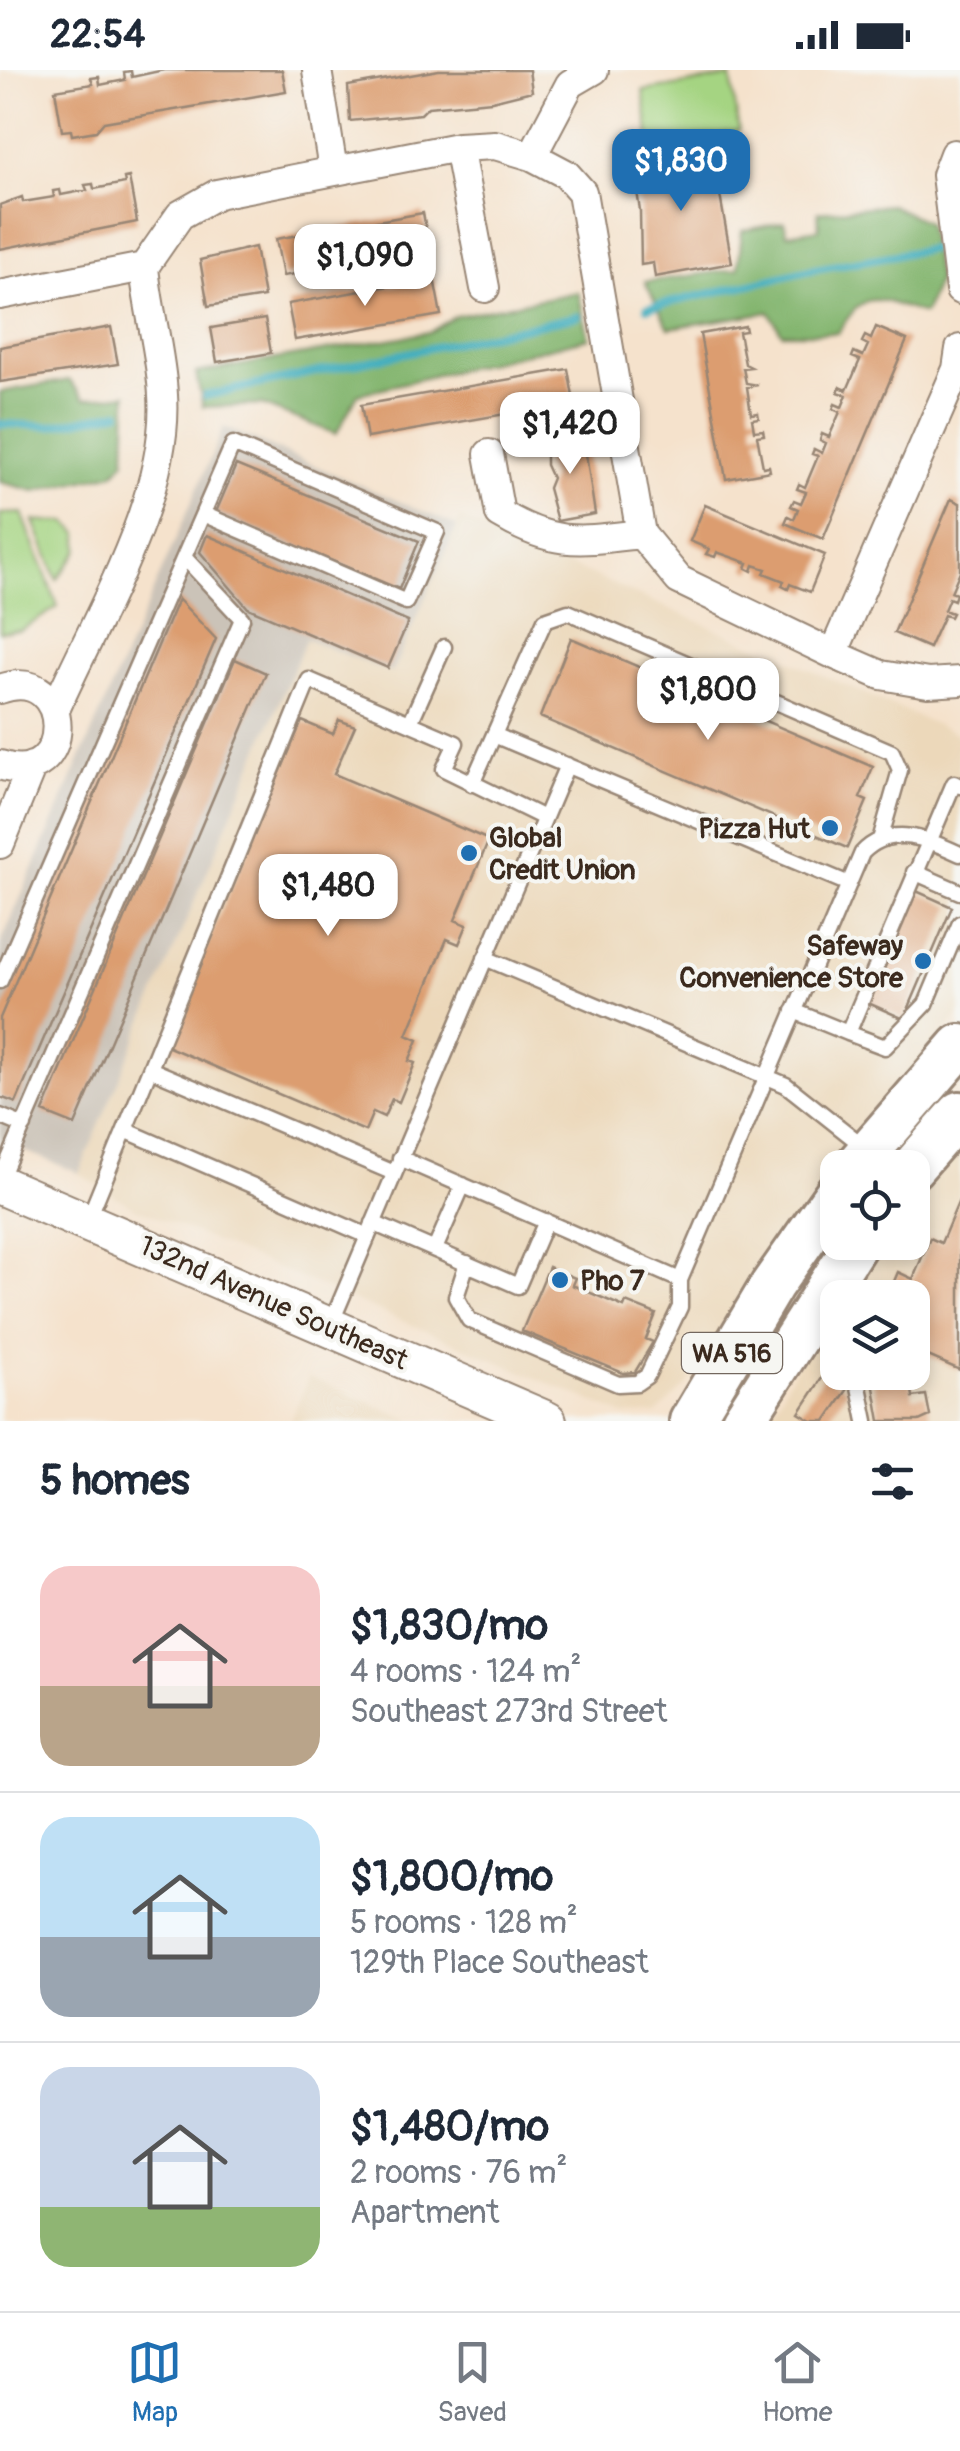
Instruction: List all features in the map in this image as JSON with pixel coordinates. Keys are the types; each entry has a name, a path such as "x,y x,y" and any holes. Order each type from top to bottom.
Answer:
{"main road":[{"path":"867,1150 960,1046"},
{"path":"927,1150 960,1112"},
{"name":"132nd Avenue Southeast","path":"0,1182 547,1421"},
{"name":"WA 516","path":"692,1421 772,1285 820,1216"},
{"name":"WA 516","path":"743,1421 820,1333"}],"street":[{"path":"318,70 332,170"},
{"path":"532,156 570,84 594,70"},
{"path":"0,295 144,267 180,216 217,194 458,147 495,145 532,156 566,174 582,192 641,534 679,580 834,654 881,675 928,683 960,681"},
{"path":"458,147 486,288"},
{"path":"960,156 954,154 946,175 960,290"},
{"path":"0,765 18,769 32,766 43,759 57,736 55,710 142,514 157,462 164,397 144,267"},
{"path":"834,654 957,369 960,350"},
{"path":"489,454 500,514 524,528 568,542 641,534"},
{"path":"0,689 23,686 36,690 55,710"},
{"path":"0,844 32,766"}],"lane":[{"path":"0,982 233,444 437,532 406,602 203,514"},
{"path":"0,1182 242,620 184,556"},
{"path":"472,784 545,620 568,612 892,752 900,770 880,840"},
{"path":"410,723 444,647"},
{"path":"88,1220 309,680 456,743 444,770 544,818"},
{"path":"494,736 848,884"},
{"path":"330,1326 566,766"},
{"path":"848,1033 928,840 954,783 960,786"},
{"path":"467,1263 456,1297 469,1320 628,1385 637,1383 654,1367 680,1307 680,1280 862,853 880,840 908,835 960,854"},
{"path":"914,872 960,892"},
{"path":"794,1011 885,1047 926,1004 960,923"},
{"path":"485,958 786,1085 852,1150"},
{"path":"150,1068 397,1166 463,1185 680,1280"},
{"path":"0,1116 24,1126"},
{"path":"125,1130 518,1286 546,1221"},
{"path":"435,1250 463,1185"},
{"path":"860,1390 866,1421"}],"shaded area":[{"path":"224,427 457,526 392,673 306,639 79,1173 0,1141 0,945"},
{"path":"460,518 960,735 960,1015 848,1150 820,1150 820,1188 738,1301 688,1384 656,1414 624,1415 131,1206 79,1173 306,639 392,672"},
{"path":"960,1133 960,1421 767,1421 820,1322 820,1390 930,1390 930,1280 846,1280 861,1260 930,1260 930,1169"},
{"path":"309,1377 413,1421 290,1421"}],"green space":[{"path":"731,77 739,131 651,145 643,91"},
{"path":"890,205 927,222 938,280 924,314 874,300 857,307 838,333 782,333 769,312 669,328 645,282 738,269 742,231 784,222 787,234 819,229 818,212"},
{"path":"578,292 589,338 358,394 336,434 262,405 203,407 196,373 430,332 456,316"},
{"path":"69,380 85,399 127,394 125,460 114,473 35,491 0,482 0,392"},
{"path":"22,513 58,607 21,630 0,632 0,514"},
{"path":"34,521 67,522 79,533 79,550 57,580"}],"building":[{"path":"164,70 282,70 286,91 104,122 96,131 72,135 71,130 62,131 55,90 93,84 91,78 99,77 100,85 125,80 124,72 131,71 132,77"},
{"path":"439,70 529,70 532,91 492,101 428,107 421,114 350,121 348,86"},
{"path":"712,150 732,263 655,277 653,263 641,265 640,211 633,164"},
{"path":"129,177 137,222 0,249 0,205 22,197 23,202 54,197 53,191 60,190 61,195 87,190 85,185 93,184 94,189 125,183 124,178"},
{"path":"423,213 430,250 283,276 276,239"},
{"path":"255,247 264,297 208,306 200,260"},
{"path":"434,278 441,315 295,340 288,304"},
{"path":"265,319 271,353 217,362 211,328"},
{"path":"745,326 746,331 739,332 745,364 751,367 743,368 746,383 758,385 747,387 751,414 758,413 759,418 752,419 754,431 763,430 764,435 757,436 763,467 769,466 770,471 726,479 700,334"},
{"path":"111,327 118,364 0,382 0,347"},
{"path":"876,327 907,340 823,539 785,523 788,516 794,519 798,509 791,506 794,500 801,503 806,492 797,489 799,484 805,487 818,456 812,454 814,449 822,453 826,443 820,440 822,434 829,437 840,412 833,409 835,404 842,407 847,395 838,392 840,387 847,390 860,360 852,357 854,352 863,356 868,345 862,342 865,336 871,339"},
{"path":"568,369 574,402 367,438 361,405"},
{"path":"583,433 590,453 586,454 595,514 557,521 548,488 552,478 546,465 546,440"},
{"path":"236,465 419,541 399,589 216,512"},
{"path":"951,499 960,503 960,571 951,592 956,594 954,600 949,598 944,610 952,613 950,617 944,615 929,648 894,633"},
{"path":"705,505 825,555 810,592 790,584 788,589 782,586 784,581 764,573 766,569 754,565 752,571 746,568 748,563 717,552 715,557 706,554 709,549 690,541"},
{"path":"207,535 408,622 388,668 248,608 200,552"},
{"path":"178,599 216,639 16,1103 0,1097 0,1018"},
{"path":"571,638 873,767 860,798 867,801 847,848 540,717"},
{"path":"235,659 266,673 75,1125 43,1112"},
{"path":"339,720 355,726 334,774 489,840 455,920 467,925 459,944 447,939 407,1035 418,1040 409,1061 415,1063 399,1102 392,1099 384,1117 373,1112 365,1131 164,1045 302,721 333,734"},
{"path":"914,890 952,907 904,1019 866,1002"},
{"path":"960,1198 960,1370 930,1357 930,1280 895,1280 898,1272 913,1279 921,1260 930,1260 930,1238 941,1243"},
{"path":"549,1267 575,1278 572,1285 624,1307 626,1302 656,1314 646,1339 653,1342 635,1372 623,1373 522,1331"},
{"path":"820,1381 820,1390 847,1390 826,1421 812,1421 799,1413"},
{"path":"874,1390 912,1390 913,1397 926,1395 930,1416 919,1421 880,1421"}],"waterway":[{"path":"647,308 815,269 930,249"},
{"path":"205,396 578,316"},
{"path":"0,424 51,426 119,412"}],"place":[{"name":"Pizza Hut","path":"830,828"},
{"name":"Global Credit Union","path":"469,853"},
{"name":"Safeway Convenience Store","path":"923,961"},
{"name":"Pho 7","path":"560,1280"}]}
